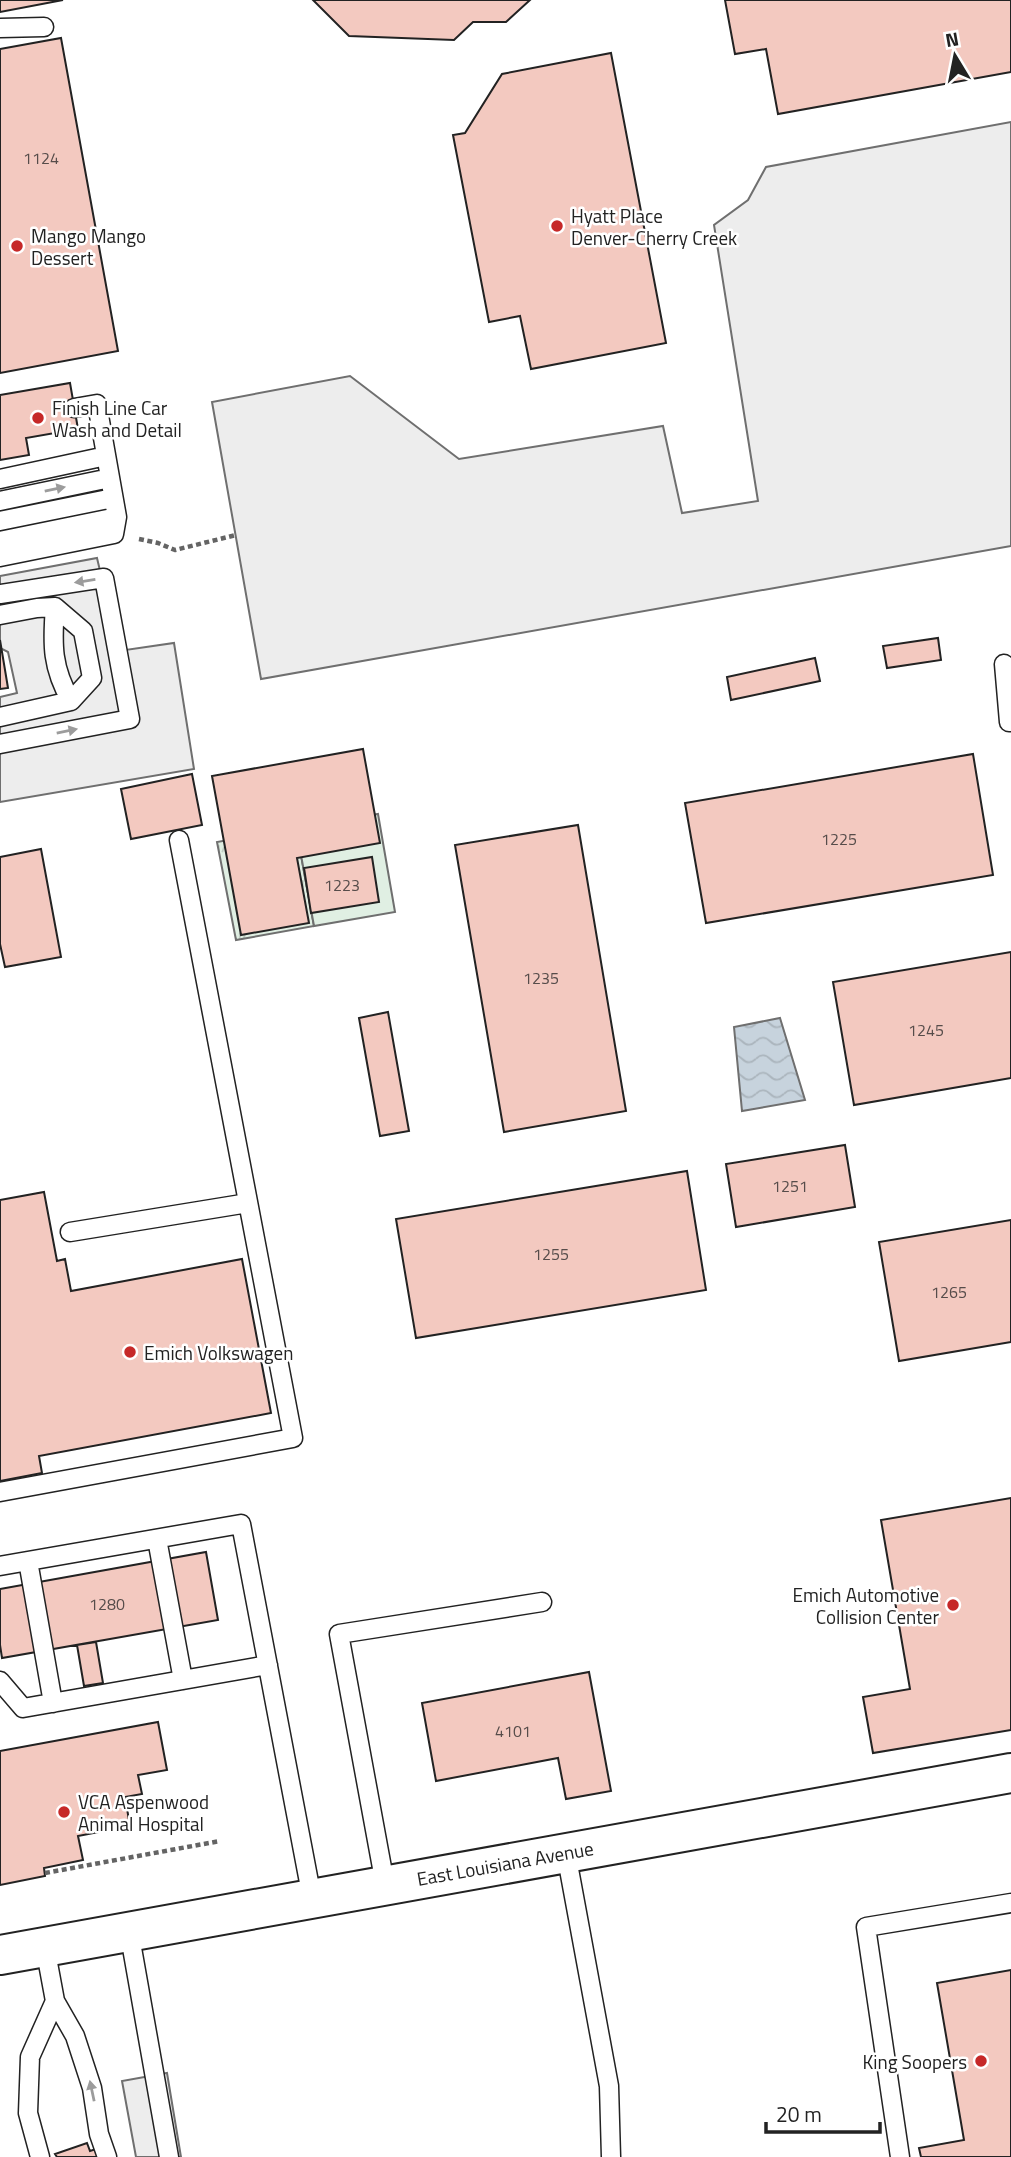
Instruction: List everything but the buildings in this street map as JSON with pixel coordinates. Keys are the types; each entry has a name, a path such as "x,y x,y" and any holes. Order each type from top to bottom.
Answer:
{"street":[{"name":"East Louisiana Avenue","path":"0,1955 1011,1773"}],"lane":[{"path":"0,28 44,27"},
{"path":"0,557 114,534 117,517 97,404 74,408"},
{"path":"0,479 106,456"},
{"path":"0,501 110,478"},
{"path":"0,521 113,498"},
{"path":"0,541 117,517"},
{"path":"0,594 104,578 130,719 0,744"},
{"path":"55,607 53,638 58,679 71,701"},
{"path":"0,615 55,607 83,631 92,678 71,701 0,717"},
{"path":"1004,664 1010,726"},
{"path":"0,1492 293,1438 178,840"},
{"path":"69,1232 248,1203"},
{"path":"0,1566 241,1524 312,1898"},
{"path":"157,1539 183,1680"},
{"path":"28,1561 52,1703"},
{"path":"385,1884 339,1634 542,1602"},
{"path":"0,1681 23,1708 268,1665"},
{"path":"566,1853 609,2086 611,2157"},
{"path":"900,2157 866,1927 1011,1903"},
{"path":"129,1931 169,2157"},
{"path":"45,1947 54,2001 75,2036 92,2088 99,2134 107,2157"},
{"path":"40,2157 28,2113 30,2057 54,2001"}],"path":[{"path":"158,543 175,550 236,535"},
{"path":"45,1873 220,1841"}],"green space":[{"path":"378,814 395,912 314,926 296,828"},
{"path":"296,828 314,926 236,940 217,842"}],"shaded area":[{"path":"1011,122 1011,546 261,679 212,402 350,376 459,459 663,426 682,513 758,501 714,225 748,200 766,167"},
{"path":"97,558 119,651 174,643 194,769 0,802 0,697 17,693 8,652 0,648 0,576"},
{"path":"167,2073 181,2157 136,2157 122,2081"}],"water":[{"path":"780,1018 805,1100 742,1111 734,1027"}],"place":[{"name":"Hyatt Place Denver-Cherry Creek","path":"557,226"},
{"name":"Mango Mango Dessert","path":"17,246"},
{"name":"Finish Line Car Wash and Detail","path":"38,418"},
{"name":"Emich Volkswagen","path":"130,1352"},
{"name":"Emich Automotive Collision Center","path":"953,1605"},
{"name":"VCA Aspenwood Animal Hospital","path":"64,1812"},
{"name":"King Soopers","path":"981,2061"}]}
